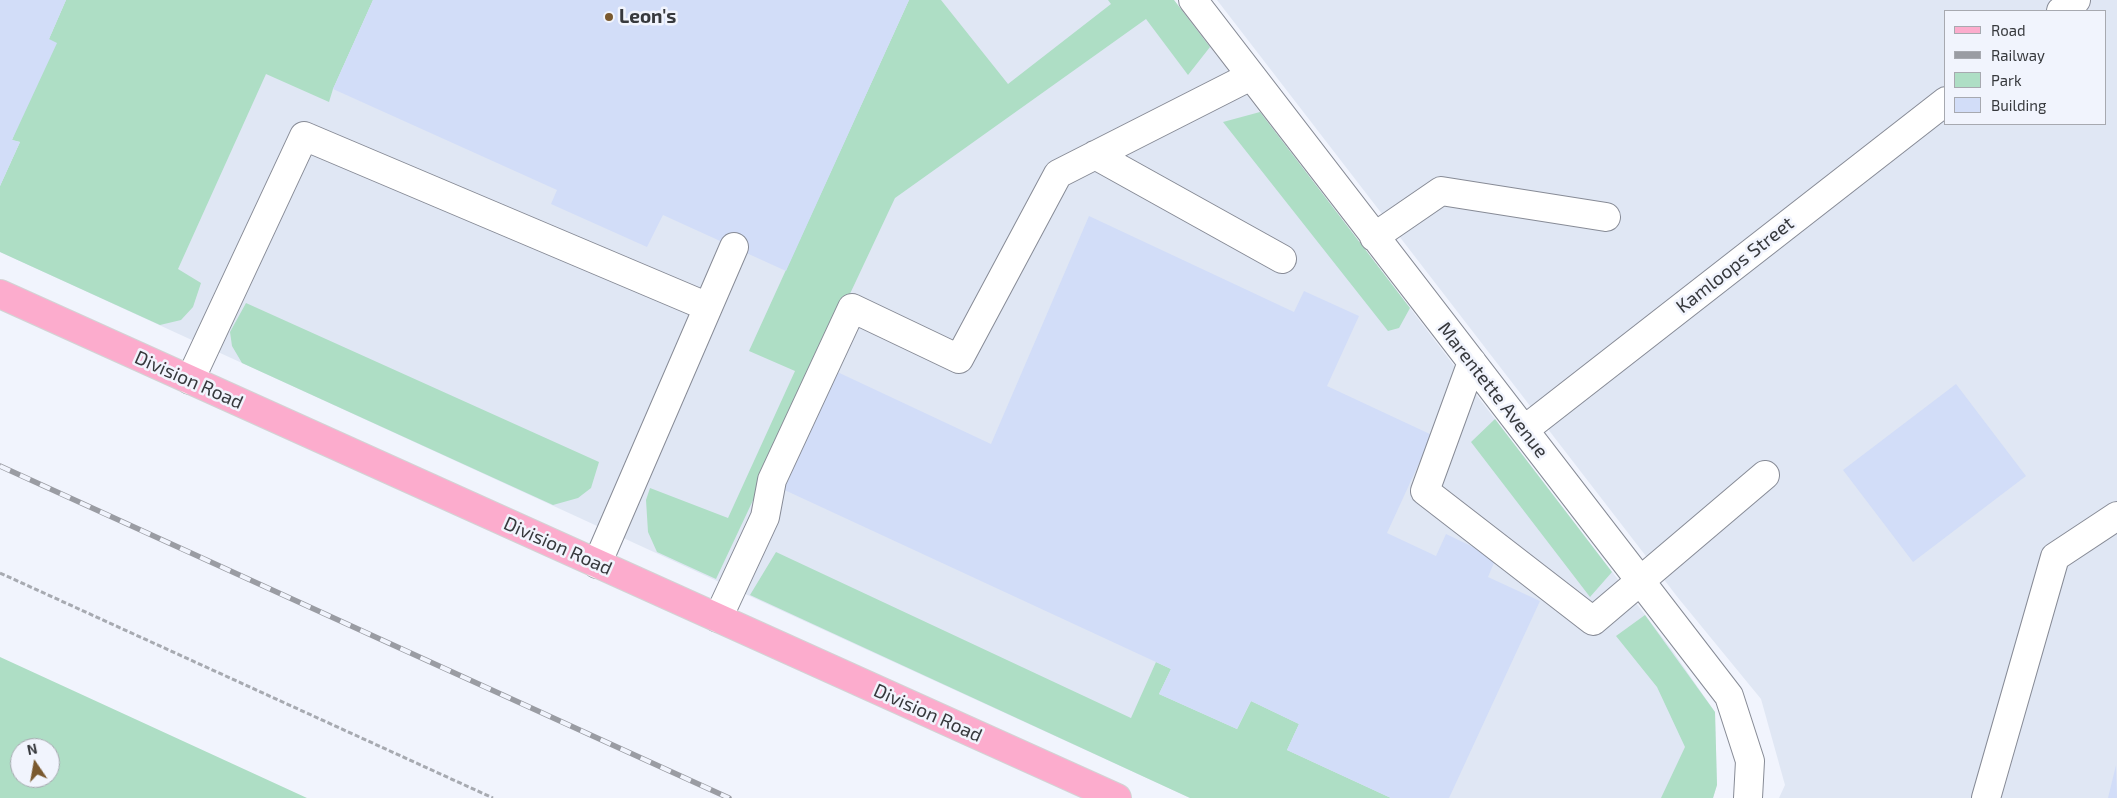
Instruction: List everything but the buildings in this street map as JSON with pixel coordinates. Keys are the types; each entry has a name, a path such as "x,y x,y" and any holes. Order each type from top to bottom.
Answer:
{"main road":[{"name":"Division Road","path":"0,294 1117,798"}],"street":[{"name":"Marentette Avenue","path":"1193,0 1729,696 1750,761 1748,798"},
{"path":"2062,10 2076,0"},
{"path":"718,618 765,517 772,480 852,308 959,359 1058,174 1251,76"},
{"name":"Kamloops Street","path":"1524,430 1944,103"},
{"path":"190,380 304,136 708,307"},
{"path":"1095,155 1282,259"},
{"path":"1374,237 1441,191 1606,217"},
{"path":"597,564 734,247"},
{"path":"1472,362 1425,490 1593,621 1640,579 1765,475"},
{"path":"1986,798 2055,557 2117,516"}],"path":[{"path":"0,573 493,798"}],"shaded area":[{"path":"0,0 1174,0 1672,650 1715,712 1717,785 1713,798 1190,798 0,252"},
{"path":"1217,0 2117,0 2117,798 1779,798 1785,785 1761,699 1679,599"}],"green space":[{"path":"66,0 373,0 329,102 266,74 178,269 201,283 193,307 181,320 160,325 0,252 0,186 20,142 12,140 49,39"},
{"path":"909,0 941,0 1008,84 1111,4 1108,0 1174,0 1210,47 1188,75 1146,19 895,198 716,579 657,552 648,532 646,500 650,488 728,518 795,371 749,351"},
{"path":"1260,112 1410,308 1399,328 1388,331 1223,122"},
{"path":"246,303 599,462 591,488 578,498 553,505 242,363 232,346 230,332"},
{"path":"1495,419 1612,572 1590,597 1471,442"},
{"path":"776,552 1131,718 1156,662 1171,669 1159,694 1237,729 1251,701 1299,724 1287,750 1391,798 1190,798 750,595"},
{"path":"1645,615 1715,712 1717,785 1713,798 1661,798 1685,747 1657,687 1616,636"},
{"path":"0,657 307,798 0,798"}],"railway":[{"path":"0,466 729,798"}],"place":[{"name":"Leon's","path":"609,17"}]}
